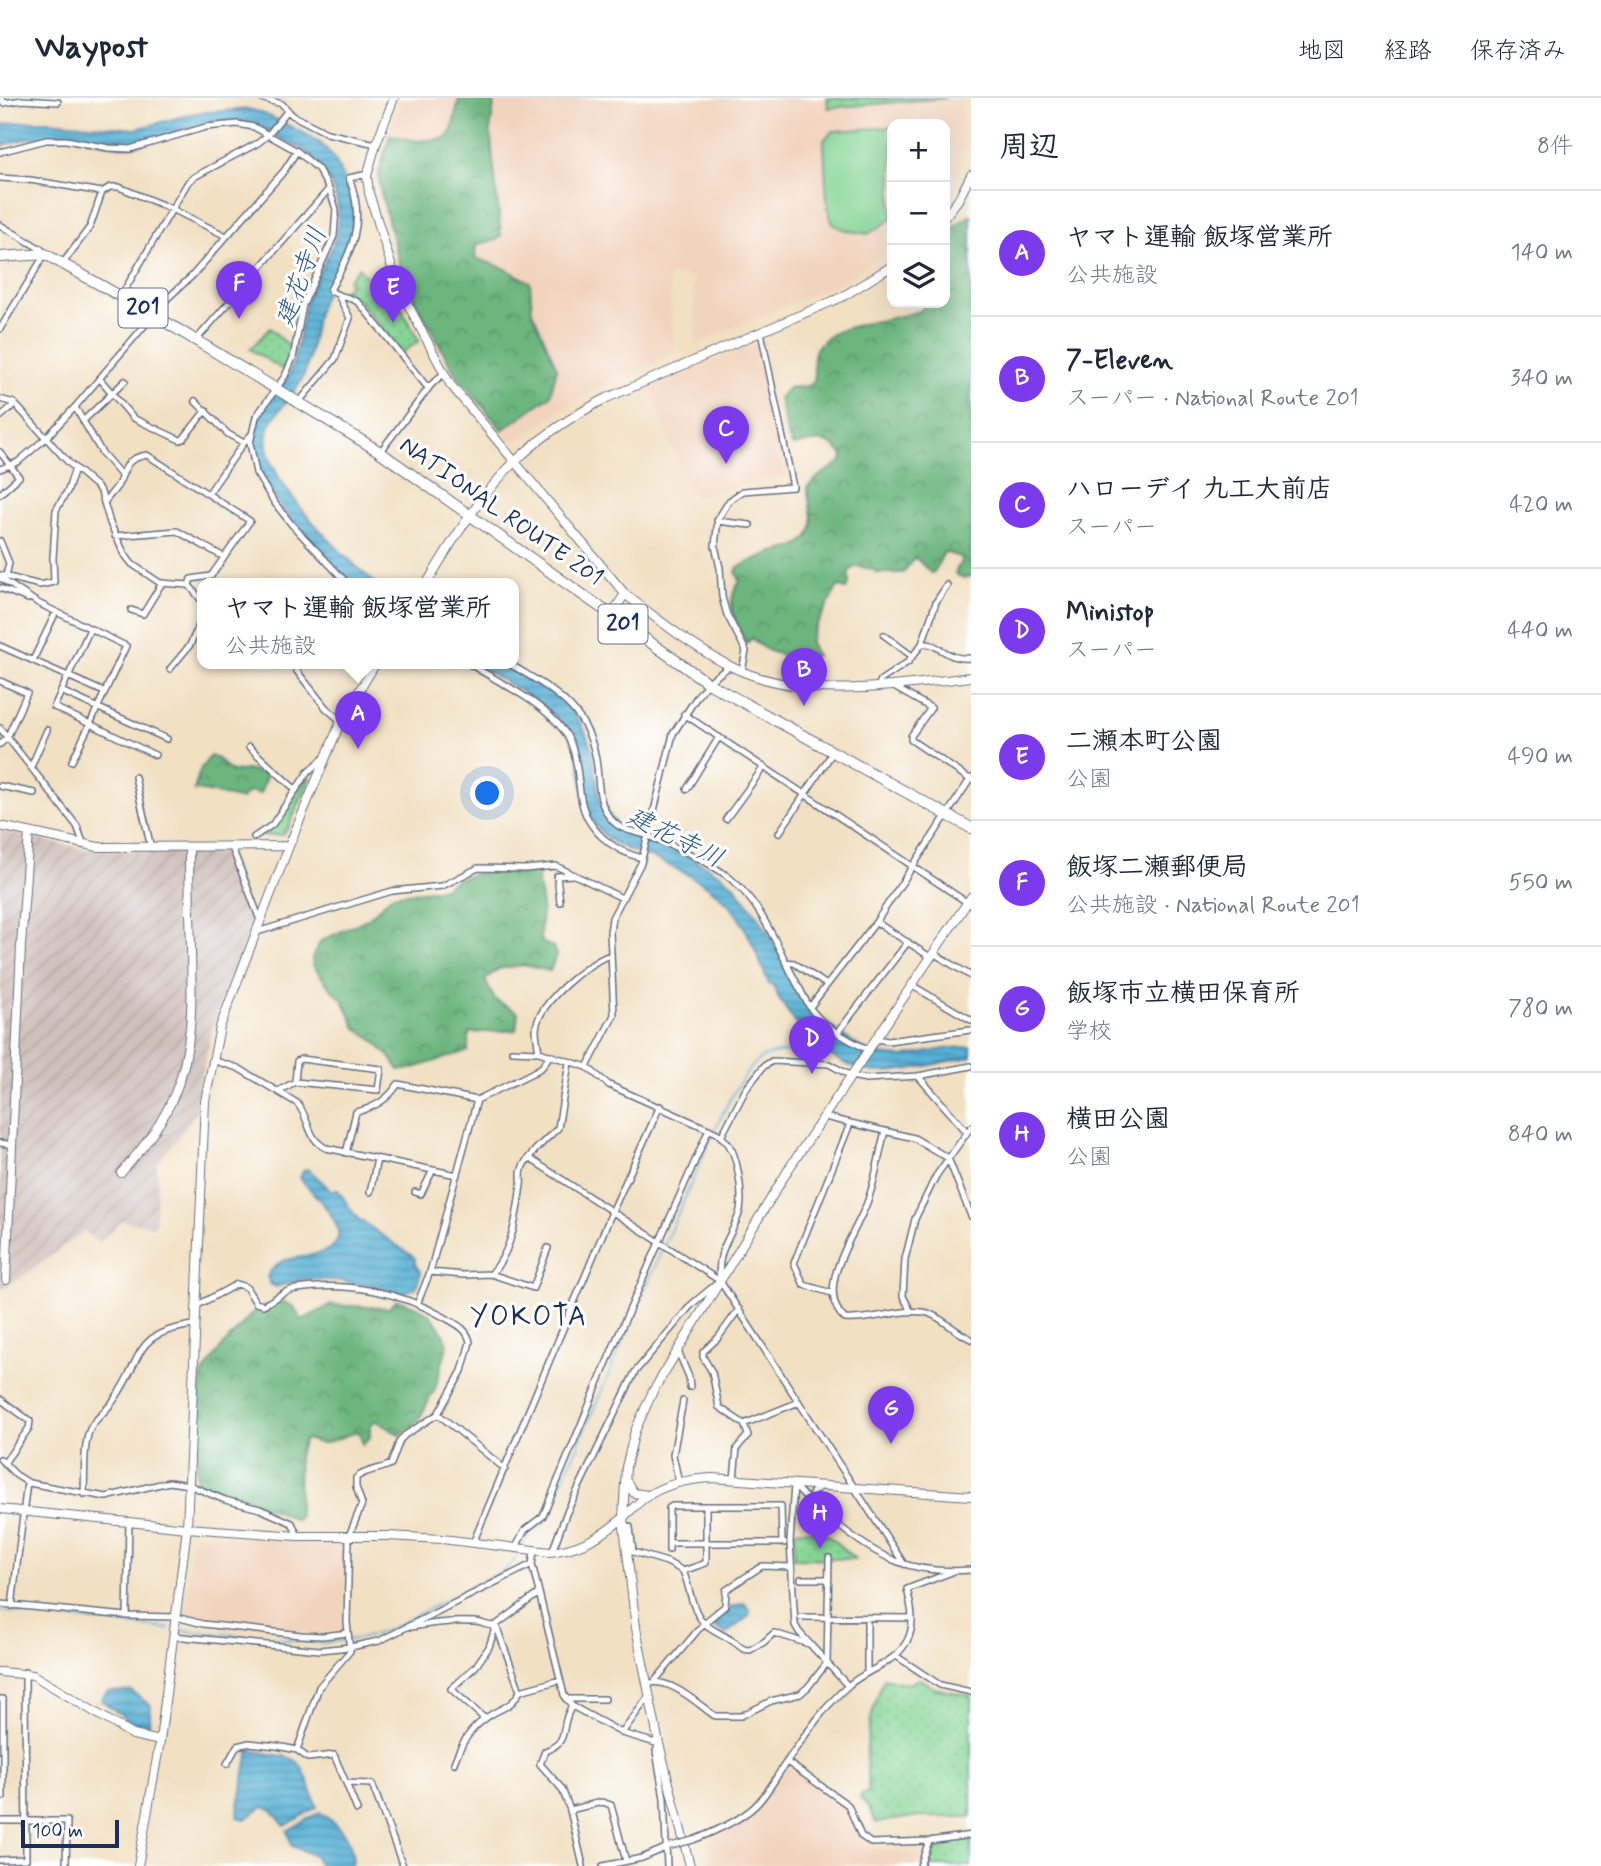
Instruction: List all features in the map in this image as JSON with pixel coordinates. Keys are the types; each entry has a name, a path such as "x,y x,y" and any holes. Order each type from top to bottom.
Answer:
{"highway":[{"name":"NATIONAL ROUTE 201","path":"45,254 154,315 380,452 708,683 971,828"},
{"path":"0,257 45,254"}],"street":[{"path":"260,98 275,102 292,115 327,133 376,144"},
{"path":"121,296 188,182 246,151 268,135 287,109 289,98"},
{"path":"394,98 376,144 368,174 369,193 397,284 450,384 625,594 730,666 797,686 878,686 969,679"},
{"path":"2,102 58,102"},
{"path":"0,152 46,140 130,149 206,127 237,124 254,127 297,151 318,169 336,209 334,236 303,305 293,358 285,376 256,417 251,435 252,457 257,473 274,502 341,578"},
{"path":"0,469 18,462 46,438 75,407 284,171 297,151"},
{"path":"294,400 335,359 350,318 339,297 330,290 351,251 356,227 355,199 349,178 368,174"},
{"path":"950,210 971,176"},
{"path":"0,178 102,192"},
{"path":"63,263 90,227 102,192 110,187 118,187 172,209 226,236"},
{"path":"196,340 329,189"},
{"path":"0,225 45,254 0,329"},
{"path":"430,578 471,516 515,462 555,429 607,398 842,297 887,269"},
{"path":"339,297 355,300 360,304 428,388"},
{"path":"742,671 746,651 727,615 722,597 715,546 718,521 729,501 743,491 793,487 761,332"},
{"path":"380,452 428,388 444,373"},
{"path":"100,379 133,418 180,440 206,410"},
{"path":"83,421 125,380"},
{"path":"0,399 15,404 75,468 96,486 116,536 132,564 162,583 189,585 197,595"},
{"path":"195,401 228,433 244,443"},
{"path":"0,417 15,404"},
{"path":"75,407 102,453 121,475"},
{"path":"208,494 251,435"},
{"path":"0,453 19,477 0,494"},
{"path":"104,503 118,485 126,465 136,457 147,455 250,521 211,576 198,578"},
{"path":"2,576 40,585 54,582 56,510 68,490 75,468"},
{"path":"718,521 750,524"},
{"path":"116,536 177,531 224,557"},
{"path":"0,541 9,563 2,576"},
{"path":"2,576 38,603"},
{"path":"189,585 191,579 197,578"},
{"path":"131,610 144,614 162,583"},
{"path":"878,686 881,680 901,668 922,644 936,602 947,585"},
{"path":"0,588 38,603 126,646 72,761"},
{"path":"611,615 625,594"},
{"path":"33,660 56,612"},
{"path":"90,629 54,707 155,755"},
{"path":"170,669 190,645 197,630"},
{"path":"884,635 912,656"},
{"path":"922,644 932,644 956,659 971,658"},
{"path":"0,646 104,692"},
{"path":"587,1068 614,1016 610,954 612,918 643,857 667,748 684,714 708,683 730,666"},
{"path":"296,669 326,708 341,721"},
{"path":"138,1866 160,1741 187,1528 205,1101 212,1060 220,1027 289,846 341,721 372,669"},
{"path":"477,669 551,716 565,733 573,749 581,801 588,819 600,836 611,845 643,857"},
{"path":"518,669 557,693 576,712 589,732 594,748 600,798 607,814 620,828 648,837 711,866 730,878 743,890 762,917 815,1015 868,1050"},
{"path":"0,681 27,693 7,738 0,744"},
{"path":"810,1007 876,922 971,779 911,740 911,736 932,708 890,685"},
{"path":"61,691 167,739"},
{"path":"684,714 970,902 790,1167 643,1412 631,1447 625,1478 623,1521 636,1628 650,1683 649,1696 659,1744 690,1866"},
{"path":"0,728 77,826 84,845"},
{"path":"31,767 47,730"},
{"path":"687,789 719,737"},
{"path":"248,747 296,790"},
{"path":"779,833 833,752"},
{"path":"254,837 272,825 313,766 327,755"},
{"path":"726,819 763,768"},
{"path":"135,777 151,848"},
{"path":"0,786 34,793"},
{"path":"0,826 84,845 151,848 289,846"},
{"path":"6,1280 21,946 29,832"},
{"path":"231,845 261,923"},
{"path":"121,1172 150,1139 176,1093 183,1068 190,1034 192,1002 189,847"},
{"path":"257,932 392,891 442,886 478,868 525,869 556,866 622,898"},
{"path":"560,902 557,876 575,875"},
{"path":"876,922 971,976"},
{"path":"838,1032 908,942"},
{"path":"539,1052 536,1029 547,1004 566,986 610,954"},
{"path":"785,962 794,963 827,985"},
{"path":"876,1039 888,1041 968,1030 971,1021 913,986"},
{"path":"512,1051 539,1052 587,1068 609,1085 721,1136 730,1146 736,1161 741,1200 738,1217 727,1236 722,1252 720,1281"},
{"path":"346,1153 356,1112 379,1104 398,1084 477,1100 532,1073 542,1066 550,1055"},
{"path":"278,1091 295,1082 378,1090 381,1069 301,1059 297,1061 295,1082"},
{"path":"212,1060 238,1068 278,1091 302,1109 310,1132 319,1144 346,1153 457,1175"},
{"path":"721,1136 738,1101 768,1063 778,1060 829,1064 866,1079 918,1076 971,1066"},
{"path":"491,1274 506,1252 521,1185 522,1167 535,1153 539,1144 558,1128 569,1063"},
{"path":"910,1310 902,1296 907,1246 926,1195 947,1158 969,1129 918,1076"},
{"path":"418,1302 430,1272 477,1100"},
{"path":"472,1543 612,1212 660,1106"},
{"path":"825,1117 914,1139 947,1158 971,1216"},
{"path":"832,1293 804,1285 794,1263 850,1124"},
{"path":"515,1549 525,1530 543,1516 709,1129"},
{"path":"884,1131 868,1200 837,1268 832,1293 837,1312 845,1319 875,1319 910,1310 931,1314 971,1339"},
{"path":"0,1143 13,1145"},
{"path":"528,1158 720,1281 904,1564"},
{"path":"370,1192 377,1159"},
{"path":"415,1192 421,1194 433,1170"},
{"path":"430,1272 491,1274 533,1288 548,1248"},
{"path":"552,1552 566,1514 635,1372 692,1304 720,1281"},
{"path":"196,1306 237,1284 246,1287 256,1303 263,1305 281,1292 313,1287 343,1287 395,1295 418,1302 462,1327 470,1342 462,1371 438,1414 400,1440 391,1465 360,1474 356,1478 362,1504 349,1536 350,1651 319,1687 297,1751"},
{"path":"734,1479 737,1448 748,1436 744,1424 719,1407 712,1372 702,1354 704,1349 718,1338 739,1309"},
{"path":"84,1494 89,1432 123,1388 142,1348 151,1338 168,1330 195,1325"},
{"path":"678,1351 690,1377 690,1387"},
{"path":"1,1401 30,1421 29,1429 2,1461 27,1482 111,1497 169,1482 189,1485 225,1500 285,1519 292,1523 298,1536"},
{"path":"679,1483 673,1455 683,1401"},
{"path":"744,1424 799,1402"},
{"path":"438,1414 505,1469"},
{"path":"625,1478 627,1486 634,1493 649,1495"},
{"path":"0,1509 187,1528 298,1536 388,1536 552,1552 592,1540 623,1521 649,1495 679,1483 702,1478 971,1496"},
{"path":"12,1606 27,1482"},
{"path":"794,1485 809,1501 866,1547 883,1557 904,1564 952,1572"},
{"path":"794,1485 790,1542 793,1617 799,1632 848,1686"},
{"path":"809,1501 813,1492 821,1486"},
{"path":"683,1571 706,1563 706,1506"},
{"path":"782,1543 781,1506 669,1508 669,1547 706,1543 782,1543 790,1542"},
{"path":"623,1521 630,1527 634,1552 667,1562 683,1571 695,1609 704,1623 747,1651 774,1633 809,1644"},
{"path":"127,1616 129,1523"},
{"path":"534,1552 533,1564 539,1593 566,1699 572,1706 622,1733 659,1744"},
{"path":"650,1683 669,1684 715,1716 735,1717 772,1701 800,1694 827,1663 829,1558"},
{"path":"173,1636 320,1650 350,1647 379,1641 533,1564"},
{"path":"650,1683 704,1623 725,1606 726,1590 762,1566 791,1567"},
{"path":"603,1866 642,1858 710,1834 752,1808 766,1794 811,1728 848,1686 896,1656 908,1639 912,1618 907,1589 952,1572 971,1570"},
{"path":"802,1579 828,1579"},
{"path":"403,1629 430,1623 475,1622 496,1625 539,1593"},
{"path":"0,1604 176,1619 301,1635 348,1633"},
{"path":"800,1617 912,1618"},
{"path":"867,1618 867,1672"},
{"path":"454,1763 462,1741 484,1718 515,1702 520,1691 496,1625"},
{"path":"484,1718 451,1689 476,1666 489,1647 496,1625"},
{"path":"896,1656 940,1685 971,1692"},
{"path":"0,1672 25,1672 47,1681 133,1735 160,1741"},
{"path":"0,1860 26,1859 25,1672"},
{"path":"520,1691 560,1680"},
{"path":"622,1733 649,1696"},
{"path":"0,1699 3,1699 3,1797 0,1797"},
{"path":"566,1699 605,1699"},
{"path":"572,1706 565,1721 563,1740 557,1747 545,1751 540,1764 557,1782 570,1810 583,1866"},
{"path":"227,1764 237,1746 243,1744 263,1744 297,1751 308,1758 334,1755 357,1810"},
{"path":"659,1744 656,1751 664,1798 667,1866"},
{"path":"787,1762 848,1805 865,1841 929,1841 971,1835"},
{"path":"346,1783 372,1784 403,1866"},
{"path":"570,1810 601,1802 611,1805 626,1861"},
{"path":"0,1821 66,1821 66,1866"},
{"path":"920,1866 929,1841"}],"shaded area":[{"path":"402,98 961,98 965,144 958,173 950,188 950,119 887,119 887,252 845,280 697,344 693,277 669,275 674,354 579,397 519,440 508,440 454,374 410,294 379,189 378,174 388,135"},
{"path":"760,342 778,450 788,475 692,496 649,388"},
{"path":"0,831 88,850 229,852 254,919 216,1016 200,1081 196,1113 156,1166 158,1177 155,1226 122,1221 98,1243 84,1231 0,1290"},
{"path":"197,1535 345,1541 345,1631 323,1634 205,1622 185,1617 192,1539"},
{"path":"788,1767 847,1807 865,1847 919,1854 915,1866 708,1866 709,1841 749,1816"}],"green space":[{"path":"459,98 495,98 490,130 501,235 497,240 476,244 475,258 504,268 530,282 532,311 557,368 550,396 502,430 455,373 411,293 400,266 380,189 379,172 390,135 418,141 446,138 452,131"},
{"path":"827,98 946,98 828,108"},
{"path":"887,127 887,222 868,234 848,231 832,222 828,206 824,140 833,131"},
{"path":"971,215 971,576 964,578 957,575 955,573 963,558 944,552 931,573 915,557 903,573 876,573 873,569 856,566 849,571 849,585 846,589 838,586 813,632 810,642 816,656 781,655 765,649 752,638 746,644 732,606 732,598 740,581 736,572 738,567 798,545 807,538 812,522 808,487 842,461 843,455 826,442 814,441 793,446 779,398 788,388 809,386 815,380 815,352 832,334 846,328 910,314 923,308 950,308 950,229"},
{"path":"359,267 374,288 389,285 419,341 402,353 358,299 340,294 350,284 348,280"},
{"path":"270,328 293,350 285,371 250,349"},
{"path":"210,756 215,757 232,772 246,770 267,774 260,794 250,791 241,799 194,790 200,770"},
{"path":"307,776 310,779 287,830 282,835 262,836 271,828"},
{"path":"481,872 537,872 542,906 540,938 541,942 553,947 556,955 550,971 523,965 498,969 485,980 495,1000 518,1012 516,1030 469,1033 468,1051 407,1070 399,1070 372,1039 356,1028 343,1000 313,965 312,958 321,941 369,918 392,895 444,888 455,880"},
{"path":"397,1300 429,1314 448,1343 435,1389 418,1421 400,1435 375,1420 370,1426 370,1437 363,1445 359,1431 322,1444 305,1439 298,1455 299,1517 296,1520 256,1502 227,1496 196,1482 200,1382 221,1348 255,1310 282,1301 294,1307 302,1320 331,1305 389,1308"},
{"path":"795,1530 823,1531 855,1559 794,1558"},
{"path":"884,1678 908,1684 920,1679 934,1688 971,1696 971,1817 912,1817 876,1823 868,1806 860,1798 862,1794 869,1792 868,1734"},
{"path":"971,1838 971,1866 928,1866 937,1843"}],"water":[{"path":"248,109 282,122 320,143 334,159 345,182 352,207 351,240 322,300 304,375 273,420 267,437 267,447 272,463 295,501 370,578 347,578 302,533 270,491 259,469 254,447 258,419 289,374 308,297 336,236 337,202 329,179 320,166 303,150 276,134 253,124 232,122 194,127 135,146 120,146 64,134 28,138 0,146 0,125 48,121 136,129 196,113"},
{"path":"482,669 514,669 554,693 574,713 592,749 600,801 620,829 652,840 697,861 734,885 760,919 814,1015 861,1048 878,1055 902,1057 971,1047 971,1057 912,1069 880,1072 862,1070 829,1055 802,1030 772,984 769,984 748,935 724,900 698,881 660,861 623,847 603,834 588,811 578,757 567,731 559,720 537,701"},
{"path":"308,1169 332,1191 338,1190 356,1217 415,1258 415,1264 421,1273 416,1288 403,1293 343,1281 316,1279 300,1280 276,1287 270,1284 267,1277 278,1264 329,1249 338,1237 337,1227 330,1214 300,1178 303,1171"},
{"path":"744,1603 750,1610 749,1616 726,1634 712,1625 719,1620 715,1616 723,1610"},
{"path":"131,1691 151,1706 149,1725 131,1722 101,1700 107,1692"},
{"path":"249,1750 281,1755 297,1762 306,1776 317,1807 285,1826 271,1809 263,1807 245,1819 237,1817"},
{"path":"320,1812 345,1835 353,1857 352,1866 320,1866 314,1855 292,1846 287,1831"}],"waterway":[{"path":"523,1545 528,1535 547,1520 704,1154 740,1082 760,1059 775,1053 828,1054"},
{"path":"179,1630 322,1643 362,1638 388,1630 503,1571 511,1565 520,1550"},
{"path":"0,1611 169,1629"}],"place":[{"name":"飯塚二瀬郵便局","path":"239,319"},
{"name":"二瀬本町公園","path":"393,323"},
{"name":"ハローデイ 九工大前店","path":"726,464"},
{"name":"7-Eleven","path":"804,706"},
{"name":"ヤマト運輸 飯塚営業所","path":"358,749"},
{"name":"Ministop","path":"812,1074"},
{"name":"飯塚市立横田保育所","path":"891,1444"},
{"name":"横田公園","path":"820,1549"}],"district":[{"name":"YOKOTA","path":"529,1317"}],"water label":[{"name":"建花寺川","path":"302,277"},
{"name":"建花寺川","path":"675,838"}]}
